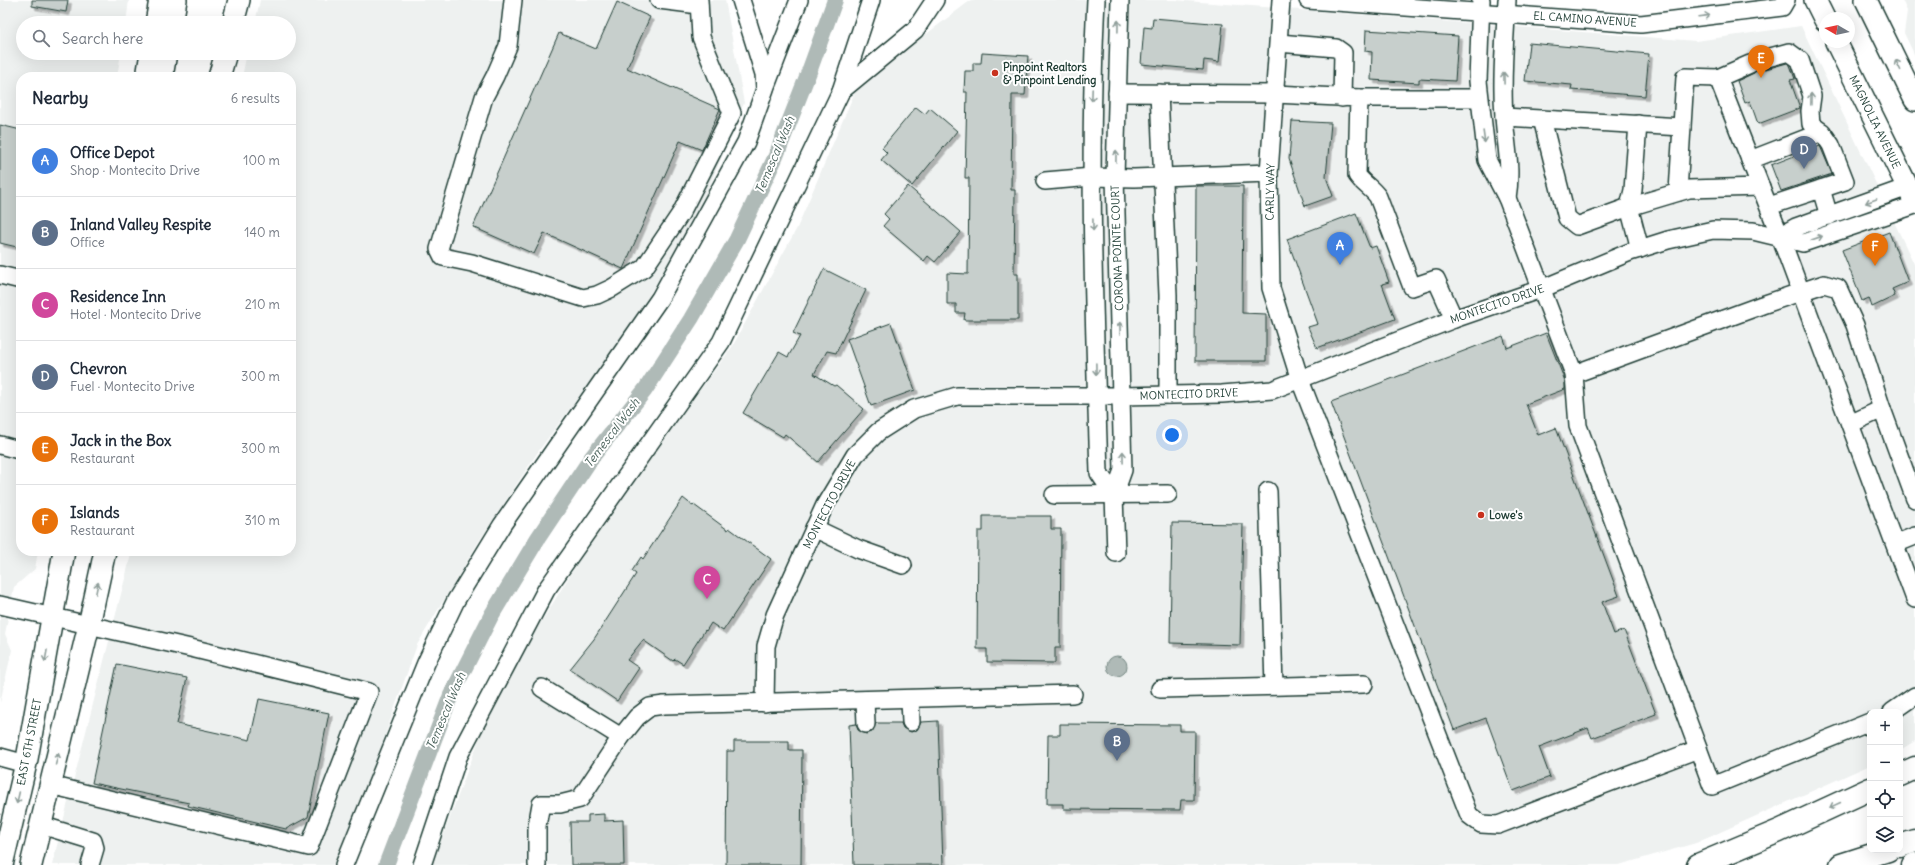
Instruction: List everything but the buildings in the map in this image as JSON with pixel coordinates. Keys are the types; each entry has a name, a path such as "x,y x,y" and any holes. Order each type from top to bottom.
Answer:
{"highway":[{"path":"1903,774 1915,768"},
{"path":"1698,865 1779,831 1867,790"},
{"path":"1903,845 1915,841"},
{"path":"1841,865 1879,853"}],"main road":[{"path":"157,16 160,0"},
{"path":"173,16 176,0"},
{"path":"235,16 239,0"},
{"path":"1815,0 1821,12"},
{"path":"1866,0 1915,100"},
{"name":"MAGNOLIA AVENUE","path":"1839,48 1913,198"},
{"path":"148,72 150,60"},
{"path":"163,72 165,60"},
{"path":"220,72 224,60"},
{"name":"EAST 6TH STREET","path":"2,865 26,764 63,556"},
{"path":"31,865 89,625 104,556"}],"street":[{"path":"513,0 508,46 484,97 439,249 443,257 472,263 583,298 597,295 612,288 644,268 681,214 732,113 701,37 699,2 659,0"},
{"path":"741,0 764,74 765,89"},
{"path":"344,865 426,663 456,600 502,525 660,298 746,142 798,0"},
{"path":"422,865 458,757 546,590 721,342 841,91 871,0"},
{"path":"841,91 915,30 935,0"},
{"name":"CORONA POINTE COURT","path":"1096,0 1092,109 1092,177 1099,473 1114,495"},
{"name":"CORONA POINTE COURT","path":"1114,495 1123,470 1115,177 1120,0"},
{"name":"CARLY WAY","path":"1282,0 1269,173 1271,288 1300,380 1469,815 1481,824 1498,825 1698,749"},
{"name":"EL CAMINO AVENUE","path":"1308,0 1507,7 1641,24 1782,6 1786,0"},
{"path":"1480,6 1479,98 1487,160 1508,198 1574,374 1578,426 1712,786 1867,723"},
{"path":"1507,7 1503,58 1504,117 1510,178 1508,198"},
{"path":"1279,43 1336,48 1344,52 1351,98 1357,175 1363,183 1374,191 1378,197 1412,287 1436,279 1454,319"},
{"path":"1678,192 1685,77 1718,78 1756,62 1789,52 1800,60 1812,96 1810,111 1811,124 1822,132 1831,145 1845,181 1768,206"},
{"path":"1718,78 1780,236 1915,599"},
{"path":"1117,93 1275,94 1351,98 1479,98"},
{"path":"1159,93 1164,177 1168,295 1168,395"},
{"path":"1504,117 1682,127"},
{"path":"1542,119 1567,218 1577,226 1629,207 1678,192 1689,190 1761,187"},
{"path":"1638,124 1633,190 1629,207 1640,249"},
{"path":"1750,160 1822,132"},
{"path":"1045,180 1092,177 1164,177 1269,173"},
{"path":"1820,189 1829,216"},
{"path":"1780,236 1796,227 1829,216 1913,198"},
{"name":"MONTECITO DRIVE","path":"765,703 766,646 775,615 814,528 855,456 878,432 914,409 957,396 1121,396 1272,390 1454,319 1541,289 1640,249 1668,240 1713,230 1753,231 1780,236 1803,243 1913,198"},
{"path":"0,275 16,279"},
{"path":"1574,374 1824,284 1838,288 1855,325 1882,409 1915,499"},
{"path":"1850,424 1882,409"},
{"path":"0,445 16,449"},
{"path":"1268,491 1274,686"},
{"path":"1054,495 1168,494"},
{"path":"1114,495 1116,553"},
{"path":"814,528 858,549 903,565"},
{"path":"1895,544 1915,536"},
{"path":"0,605 195,649 369,692 309,847 50,786"},
{"path":"1160,689 1364,684"},
{"path":"542,688 621,737"},
{"path":"537,865 537,826 540,804 560,804 580,799 621,737 637,717 650,707 664,704 765,703 1074,694"},
{"path":"1896,709 1915,696"},
{"path":"910,699 911,722"},
{"path":"865,700 866,724"},
{"path":"0,757 26,764"},
{"path":"41,825 93,841 95,848 90,865"}],"shaded area":[{"path":"0,0 129,0 127,16 16,16 16,60 120,60 118,72 16,72 16,556 37,556 35,569 14,587 5,634 12,650 0,703"},
{"path":"260,0 725,0 744,103 699,211 630,327 540,449 479,541 417,645 339,865 52,865 131,556 296,556 296,72 243,72 246,60 296,60 296,16 257,16"},
{"path":"971,0 1174,0 1696,41 1801,26 1915,266 1915,741 1903,748 1903,709 1867,709 1867,766 1696,843 1619,865 432,865 495,697 604,520 732,347 797,228 857,87"},
{"path":"1902,0 1915,0 1915,56 1904,33 1907,11"},
{"path":"1117,656 1124,659 1127,666 1124,673 1117,676 1110,673 1107,666 1110,659"}],"waterway":[{"name":"Temescal Wash","path":"386,865 451,695 491,616 538,538 592,457 645,390 691,319 737,239 776,156 835,0"}],"place":[{"name":"Pinpoint Realtors & Pinpoint Lending","path":"995,73"},
{"name":"Jack in the Box","path":"1761,78"},
{"name":"Chevron","path":"1804,169"},
{"name":"Office Depot","path":"1340,265"},
{"name":"Islands","path":"1875,266"},
{"name":"Lowe's","path":"1481,515"},
{"name":"Residence Inn","path":"707,599"},
{"name":"Inland Valley Respite","path":"1117,761"}]}
